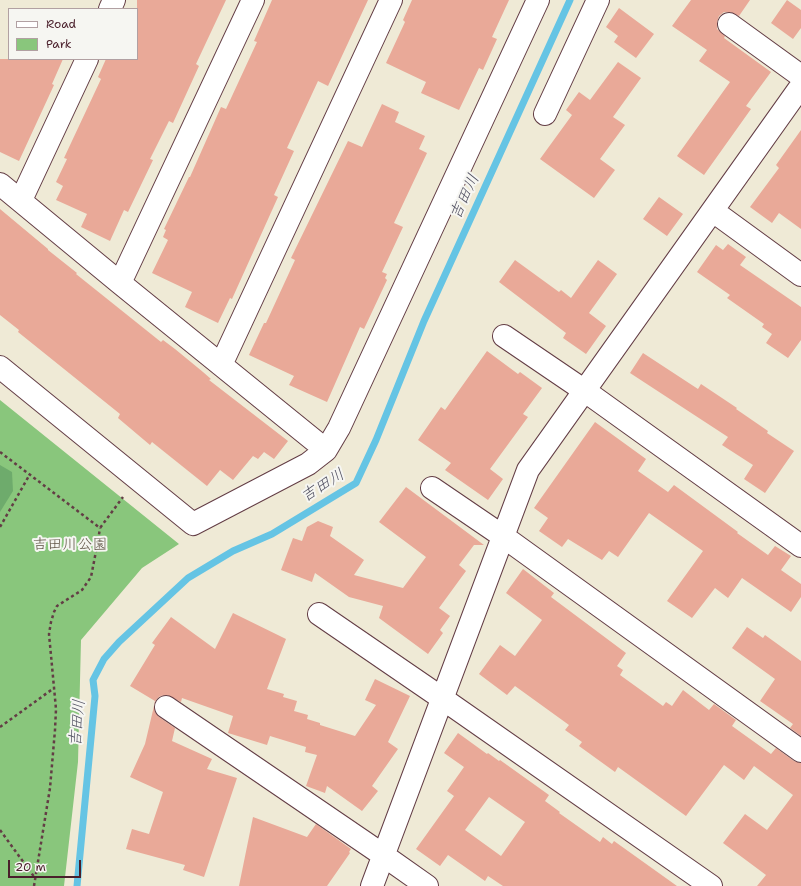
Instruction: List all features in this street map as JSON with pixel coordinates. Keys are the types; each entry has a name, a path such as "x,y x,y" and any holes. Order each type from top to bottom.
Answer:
{"street":[{"path":"120,283 253,0"},
{"path":"221,365 391,0"},
{"path":"0,367 193,524 308,464 326,450 339,428 538,0"},
{"path":"545,114 598,0"},
{"path":"729,24 801,76"},
{"path":"21,200 87,60"},
{"path":"372,886 528,470 801,86"},
{"path":"0,184 326,450"},
{"path":"713,211 801,275"},
{"path":"504,336 585,391 801,546"},
{"path":"432,488 504,536 801,751"},
{"path":"319,614 711,886"},
{"path":"166,707 427,886"}],"path":[{"path":"0,452 100,528"},
{"path":"0,527 30,474"},
{"path":"34,886 50,788 55,730 56,709 49,634 52,617 58,606 82,590 91,577 100,528 138,479"},
{"path":"0,726 54,688"},
{"path":"0,830 35,878"}],"green space":[{"name":"吉田川公園","path":"0,400 179,544 142,568 81,640 78,762 64,886 0,886"},
{"path":"0,465 12,472 13,491 0,512"}],"building":[{"path":"137,0 226,0 196,64 199,66 173,123 169,121 150,159 153,160 128,212 124,210 110,241 81,227 87,214 56,200 63,186 56,182 67,159 64,158 101,79 98,77 106,60 138,60"},
{"path":"272,0 368,0 328,86 318,81 287,148 294,151 274,195 278,197 232,299 230,298 218,323 185,307 192,292 152,273 168,240 163,237 166,230 164,229 190,177 221,107 226,109 257,42 254,41"},
{"path":"412,0 509,0 492,37 497,39 483,70 479,68 459,110 421,93 426,82 386,63 405,22 403,20"},
{"path":"691,0 750,0 739,16 730,12 724,12 719,16 717,29 725,36 724,38 771,72 746,106 751,109 704,175 677,156 730,82 699,61 707,50 672,26"},
{"path":"787,0 801,10 801,28 793,39 771,23"},
{"path":"619,8 654,34 636,58 614,42 618,36 606,27"},
{"path":"0,59 63,60 52,84 54,85 19,161 0,152"},
{"path":"618,62 641,78 613,117 625,125 600,159 615,170 594,198 540,159 572,115 566,110 579,92 590,100"},
{"path":"382,104 399,112 395,122 425,136 419,149 427,153 394,223 403,227 382,272 387,274 385,278 387,280 364,329 360,327 327,402 289,385 294,376 249,355 264,323 266,323 295,260 291,258 348,141 362,147"},
{"path":"801,130 801,229 779,213 772,223 750,207 779,168 776,165"},
{"path":"659,197 683,214 667,236 643,219"},
{"path":"0,209 77,273 76,274 161,342 163,340 175,349 211,379 209,380 288,441 274,459 264,452 258,459 253,456 233,480 220,470 207,486 152,442 150,445 118,418 120,414 18,332 19,330 0,315"},
{"path":"728,244 746,257 740,265 801,307 801,340 788,358 766,343 772,334 762,327 764,324 727,298 730,295 697,272 716,245 723,250"},
{"path":"515,260 559,292 561,290 571,298 598,260 617,274 589,313 606,326 586,354 563,338 566,333 499,282"},
{"path":"487,351 518,374 520,372 542,388 523,414 528,417 490,469 503,479 488,500 445,470 451,463 418,440 441,407 445,410"},
{"path":"643,353 698,389 701,384 737,408 736,409 768,431 767,433 794,451 765,493 744,479 753,465 722,445 728,437 630,373"},
{"path":"595,422 646,459 638,471 668,492 674,485 768,555 775,546 791,556 781,570 801,584 801,597 791,612 742,578 728,598 715,588 692,618 667,601 703,551 649,513 618,557 609,551 602,560 568,539 562,547 539,531 548,518 534,508"},
{"path":"406,487 484,545 474,545 459,565 466,571 439,608 450,616 440,630 443,633 428,654 379,618 383,606 349,597 315,573 312,582 281,570 293,538 302,541 307,527 318,521 333,527 330,536 364,560 354,575 403,588 426,557 379,522"},
{"path":"523,569 554,593 551,597 626,653 617,666 623,670 620,675 663,706 666,702 672,706 683,690 709,710 714,704 736,720 732,726 771,754 776,748 794,761 801,763 801,886 757,886 766,875 723,843 745,814 767,830 793,795 754,766 744,780 724,765 686,816 618,767 615,772 579,746 582,742 565,730 569,725 515,686 507,695 479,674 500,645 515,656 542,620 506,593"},
{"path":"233,613 286,639 267,689 284,694 283,697 297,701 294,711 308,715 307,719 320,723 320,725 355,736 376,705 365,700 375,679 410,696 388,742 398,749 372,786 378,791 362,811 327,786 325,793 306,786 317,755 305,752 306,747 270,736 267,745 228,733 233,716 182,698 181,702 167,695 160,696 154,705 155,701 130,686 155,645 152,643 171,617 215,649"},
{"path":"747,627 763,638 765,635 801,661 801,736 790,728 793,724 760,701 775,679 732,648"},
{"path":"154,706 155,712 159,717 175,728 172,741 212,759 207,769 237,778 204,877 183,870 185,865 126,849 132,829 149,834 163,792 130,777 145,744"},
{"path":"458,733 487,754 488,753 499,761 500,760 549,795 545,801 560,812 559,813 600,842 603,837 612,844 614,841 677,886 503,886 488,876 485,881 448,855 440,866 416,849 454,796 447,791 464,767 444,753","holes":["489,797 525,822 501,856 465,830"]},
{"path":"253,817 307,837 316,824 351,849 349,852 350,853 327,886 239,886"}],"waterway":[{"name":"吉田川","path":"77,886 95,696 93,680 104,659 119,642 188,578 233,551 272,534 356,483 376,440 424,321 570,0"}]}
